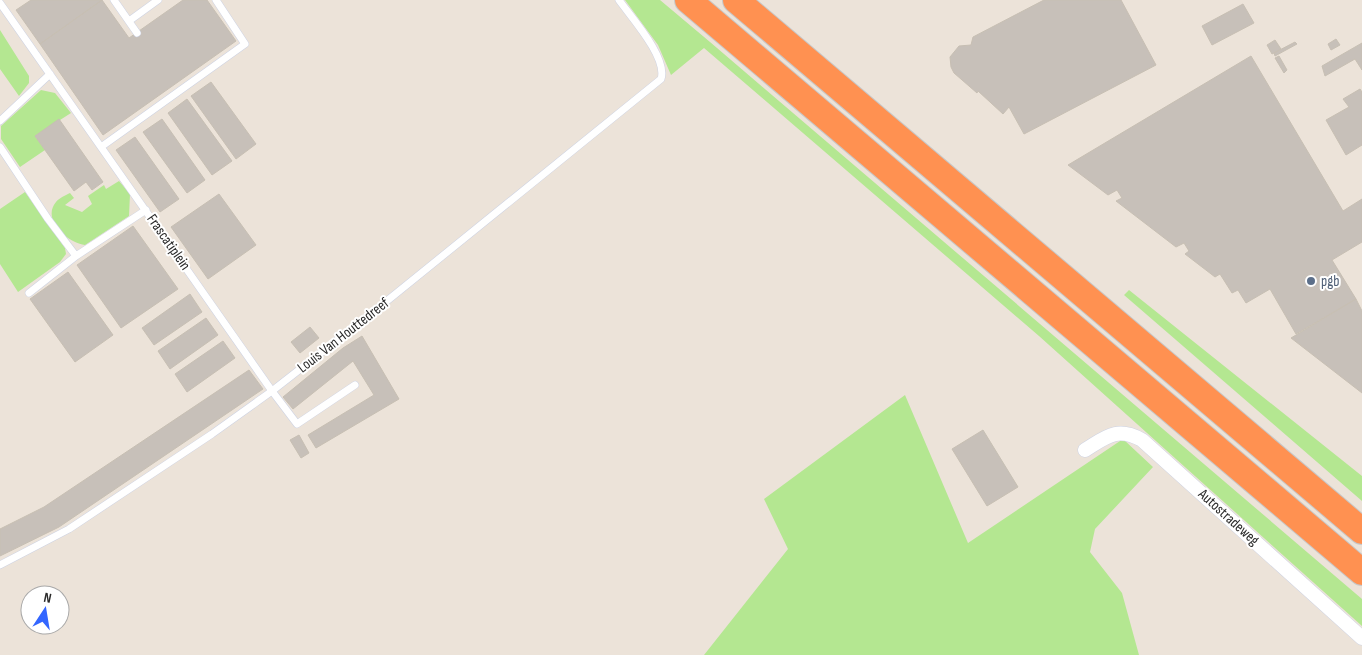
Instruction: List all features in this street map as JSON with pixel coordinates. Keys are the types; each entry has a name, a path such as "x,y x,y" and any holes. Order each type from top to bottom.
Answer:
{"highway":[{"path":"688,0 1362,572"},
{"path":"736,0 1362,531"}],"street":[{"name":"Autostradeweg","path":"1085,450 1112,433 1133,435 1142,440 1362,638"}],"lane":[{"path":"114,0 137,33"},
{"path":"129,21 158,0"},
{"path":"101,147 245,44 216,0"},
{"name":"Louis Van Houttedreef","path":"0,565 70,529 212,434 272,391 661,79 663,74 656,52 619,0"},
{"name":"Frascatiplein","path":"0,3 297,424 355,385"},
{"path":"0,121 50,74"},
{"path":"0,147 48,219 76,256"},
{"path":"29,293 76,256 146,210"}],"green space":[{"path":"625,0 660,0 710,42 1362,599 1362,626 1039,336 704,48 671,75 658,45"},
{"path":"0,30 29,76 29,83 19,96 0,69"},
{"path":"41,90 55,93 71,113 35,136 45,150 20,167 1,139 1,126"},
{"path":"119,181 130,194 129,216 85,245 71,240 58,230 52,216 52,209 59,199 70,193 74,198 65,205 82,212 92,204 88,196 104,185 106,189"},
{"path":"25,192 65,248 66,254 60,262 18,292 0,264 0,209"},
{"path":"1129,290 1362,476 1362,501 1124,295"},
{"path":"905,395 968,543 1123,439 1153,467 1095,529 1090,552 1122,593 1139,655 704,655 788,549 764,499"}],"building":[{"path":"31,0 102,0 40,44 16,10"},
{"path":"102,0 129,38 183,0 207,0 236,41 103,135 40,44"},
{"path":"1044,0 1121,0 1156,65 1024,134 1009,107 1003,114 978,91 977,93 954,73 950,57 959,46 971,45 973,37"},
{"path":"1243,4 1254,23 1212,45 1202,26"},
{"path":"1336,39 1340,45 1331,50 1328,44"},
{"path":"1275,40 1281,49 1272,54 1267,45"},
{"path":"1295,42 1297,44 1275,56 1274,53"},
{"path":"1362,43 1362,70 1355,59 1325,76 1322,66"},
{"path":"1251,56 1343,211 1362,199 1362,242 1332,260 1356,299 1296,334 1270,289 1246,303 1238,290 1232,293 1220,274 1215,277 1185,254 1189,251 1184,243 1176,247 1116,201 1122,198 1117,190 1108,195 1068,165"},
{"path":"1279,56 1287,70 1284,73 1275,58"},
{"path":"211,82 256,144 236,159 191,96"},
{"path":"1360,89 1362,92 1362,145 1346,155 1326,120 1349,107 1343,99"},
{"path":"187,99 232,161 212,175 168,113"},
{"path":"59,119 103,182 92,190 86,182 74,191 35,136"},
{"path":"162,119 205,180 187,193 143,132"},
{"path":"135,137 179,199 160,212 116,150"},
{"path":"219,194 256,245 208,279 171,227"},
{"path":"133,226 178,289 121,328 77,265"},
{"path":"68,272 113,335 75,362 30,299"},
{"path":"190,294 202,312 154,345 142,328"},
{"path":"1356,299 1362,311 1362,393 1291,338"},
{"path":"206,318 218,335 170,369 158,351"},
{"path":"310,327 319,338 300,353 291,342"},
{"path":"362,336 399,399 316,448 308,435 374,395 353,361 293,409 283,397 343,348"},
{"path":"223,341 235,358 187,392 175,374"},
{"path":"249,370 263,389 59,527 0,556 0,529 44,507"},
{"path":"983,430 1018,487 987,506 952,449"},
{"path":"299,435 309,453 301,458 290,440"}],"place":[{"name":"pgb","path":"1311,281"}]}
